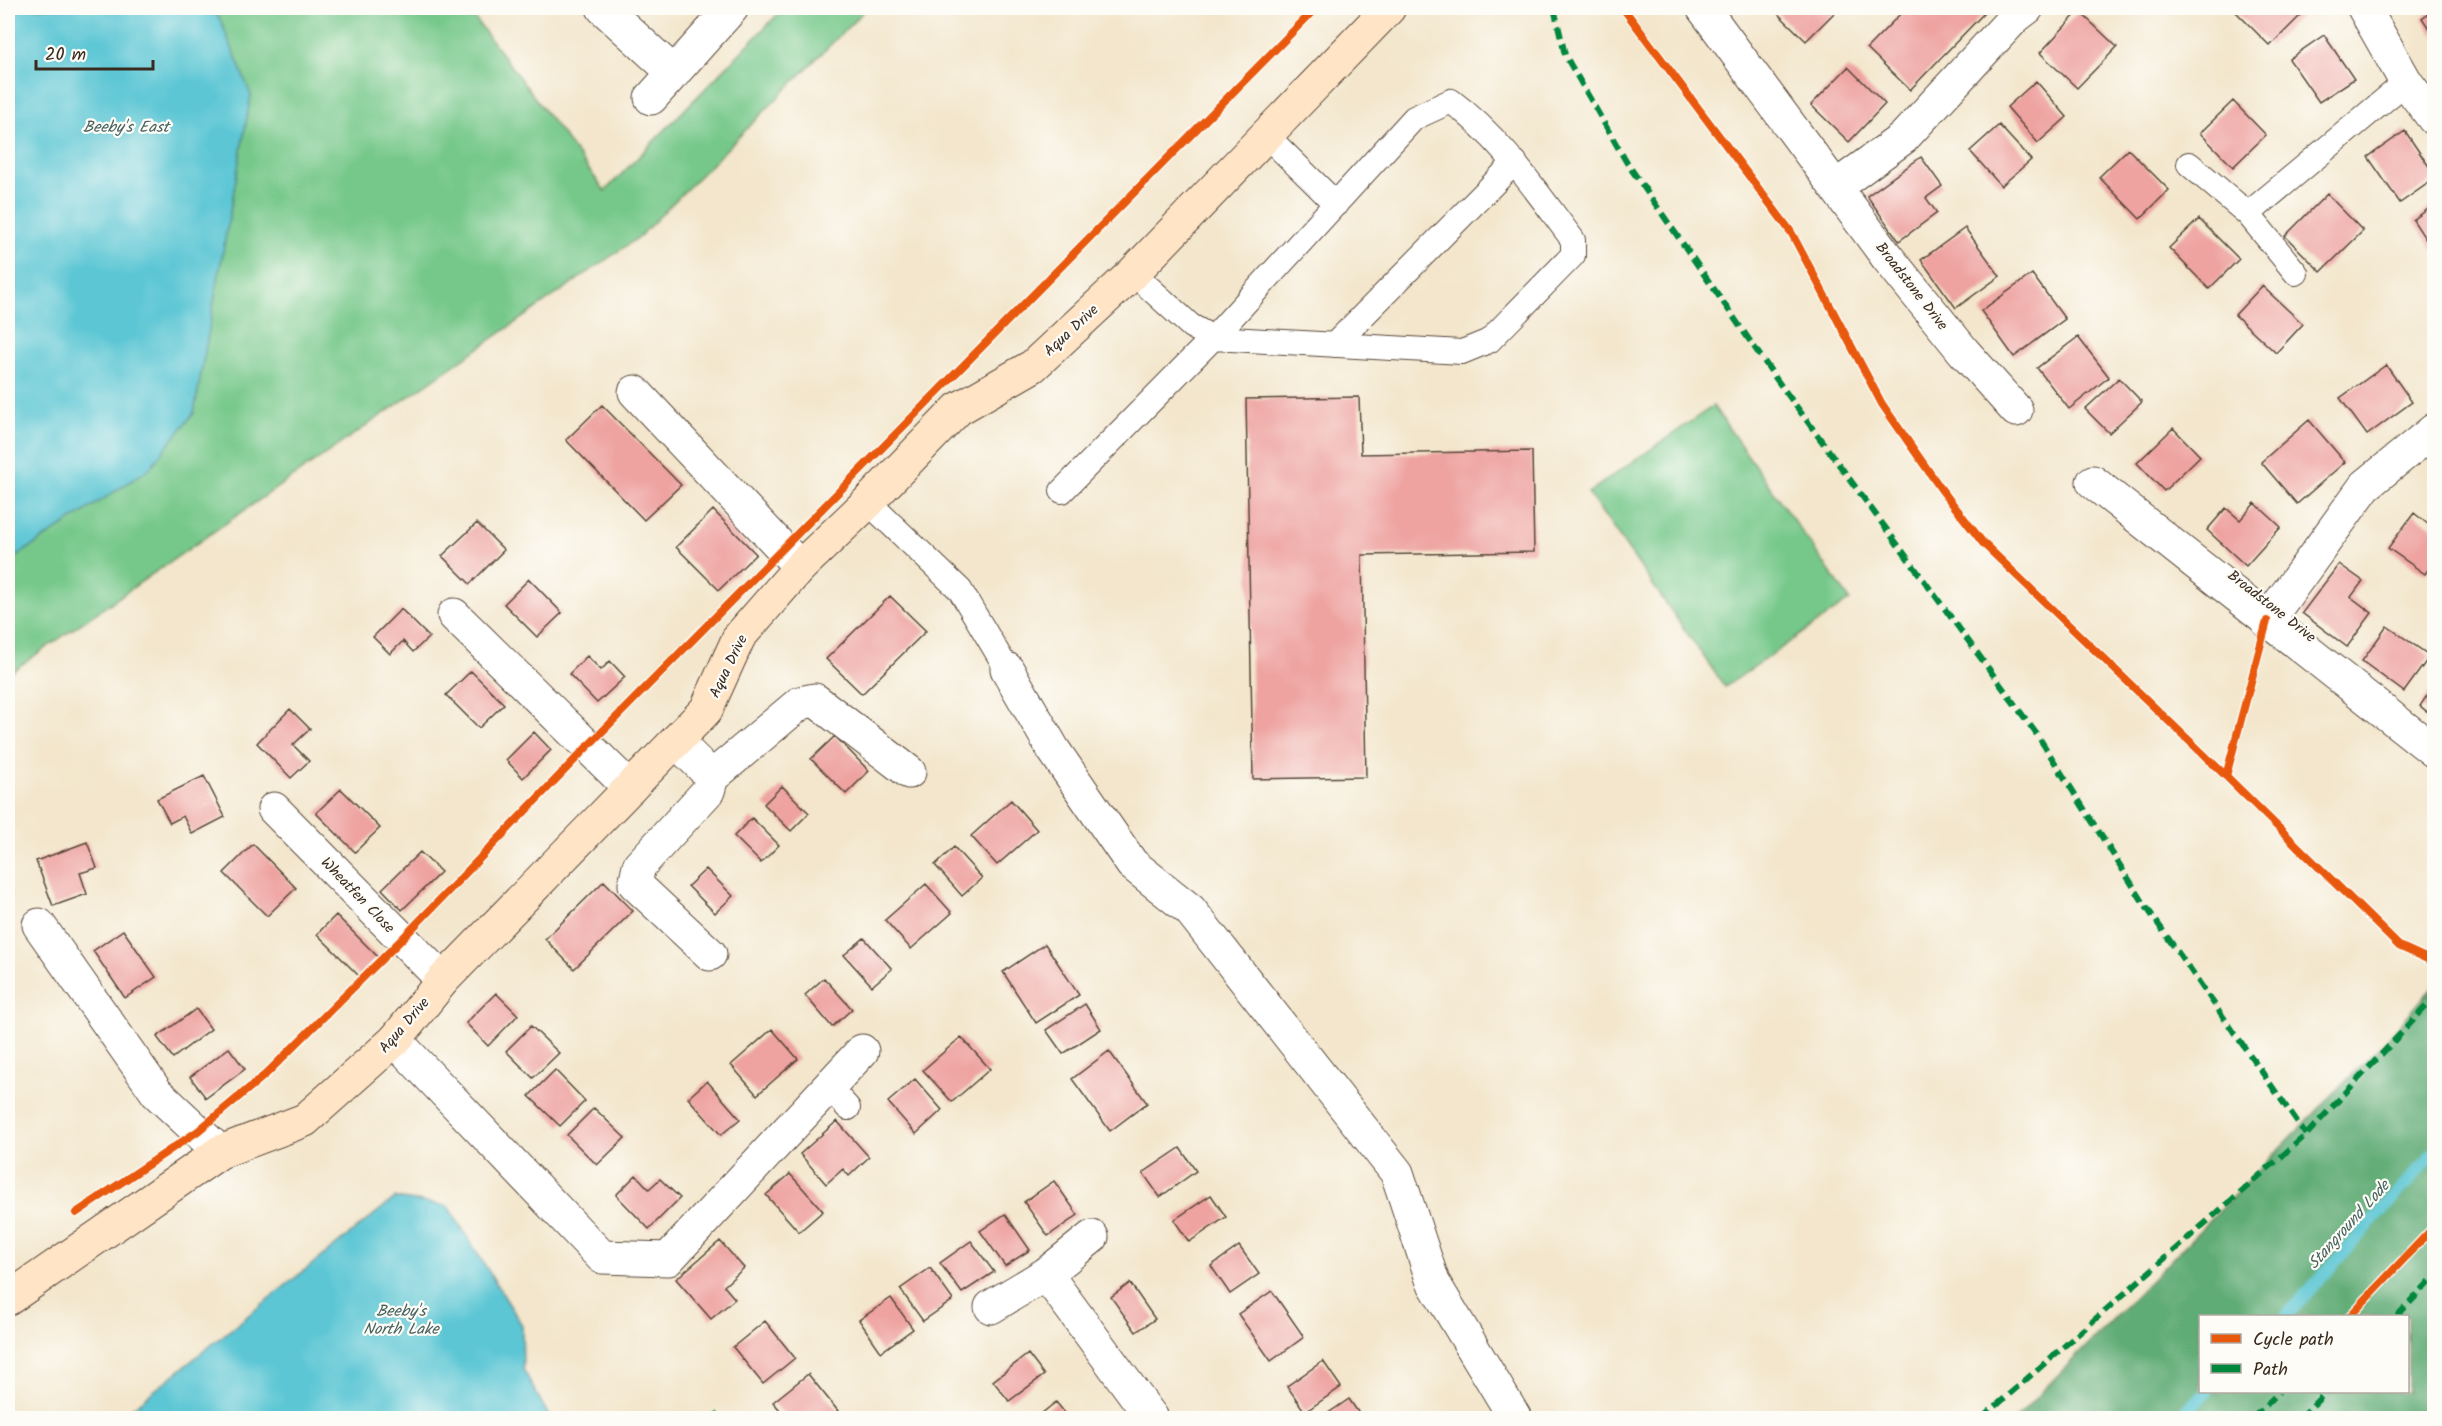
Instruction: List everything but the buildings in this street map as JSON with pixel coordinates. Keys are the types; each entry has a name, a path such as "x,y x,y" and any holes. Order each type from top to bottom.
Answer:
{"street":[{"path":"603,8 674,73"},
{"path":"651,98 732,8"},
{"name":"Aqua Drive","path":"8,1299 220,1152 305,1120 395,1040 443,980 706,710 739,637 800,567 868,502 958,409 1033,366 1132,273 1389,8"},
{"name":"Broadstone Drive","path":"1703,8 1837,186 1887,257 1964,352 2016,410"},
{"path":"1837,186 1903,138 2014,18 2027,8"},
{"path":"2364,8 2406,82 2434,118"},
{"path":"635,392 800,567"},
{"name":"Broadstone Drive","path":"2267,621 2365,486 2434,430"},
{"name":"Broadstone Drive","path":"2093,482 2434,751"},
{"path":"454,615 630,788"},
{"path":"1007,669 1053,748 1132,864 1190,910 1398,1173 1433,1282 1505,1414"},
{"path":"710,954 635,884 639,866 708,790 712,777 800,703 815,700 909,772"},
{"path":"676,741 712,777"},
{"name":"Wheatfen Close","path":"274,809 443,980"},
{"path":"39,926 157,1093 220,1152"},
{"path":"395,1040 602,1257 668,1259 839,1097 862,1051"},
{"path":"991,1307 1046,1274 1092,1236"},
{"path":"1046,1274 1152,1419"}],"lane":[{"path":"2248,214 2406,82"},
{"path":"1062,490 1213,338 1414,118 1451,101 1470,115 1515,162 1573,240 1573,255 1489,341 1462,352 1213,338 1191,326 1132,273"},
{"path":"1266,135 1336,204"},
{"path":"1334,345 1515,162"},
{"path":"2189,164 2248,214 2296,273"},
{"path":"868,502 960,590 1007,669"}],"green space":[{"path":"8,8 467,8 605,191 784,8 867,8 639,237 8,674"},
{"path":"1713,406 1850,600 1725,687 1588,493"},
{"path":"2434,986 2434,1418 2016,1418 2386,1040"}],"water":[{"name":"Beeby's East","path":"8,8 212,8 221,21 251,95 194,413 149,469 8,562"},
{"name":"Beeby's North Lake","path":"395,1198 448,1206 522,1325 523,1369 550,1418 120,1418"}],"waterway":[{"name":"Stanground Lode","path":"2287,1315 2434,1153"},
{"name":"Stanground Lode","path":"2178,1418 2206,1393"}],"marked path":[{"path":"1554,8 1565,55 1627,163 1777,380 2038,736 2147,908 2306,1135"},
{"path":"1982,1418 2306,1135 2434,998"},
{"path":"2398,1315 2434,1277"},
{"path":"2253,1418 2278,1393"},
{"path":"2300,1418 2325,1393"},
{"path":"714,1413 718,1418"}],"cycle path":[{"path":"76,1213 198,1131 266,1074 402,939 588,746 1316,8"},
{"path":"1623,8 1791,232 1882,404 1941,489 1983,543 2399,946 2434,962"},
{"path":"2226,776 2267,621"},
{"path":"2351,1315 2434,1227"}]}
